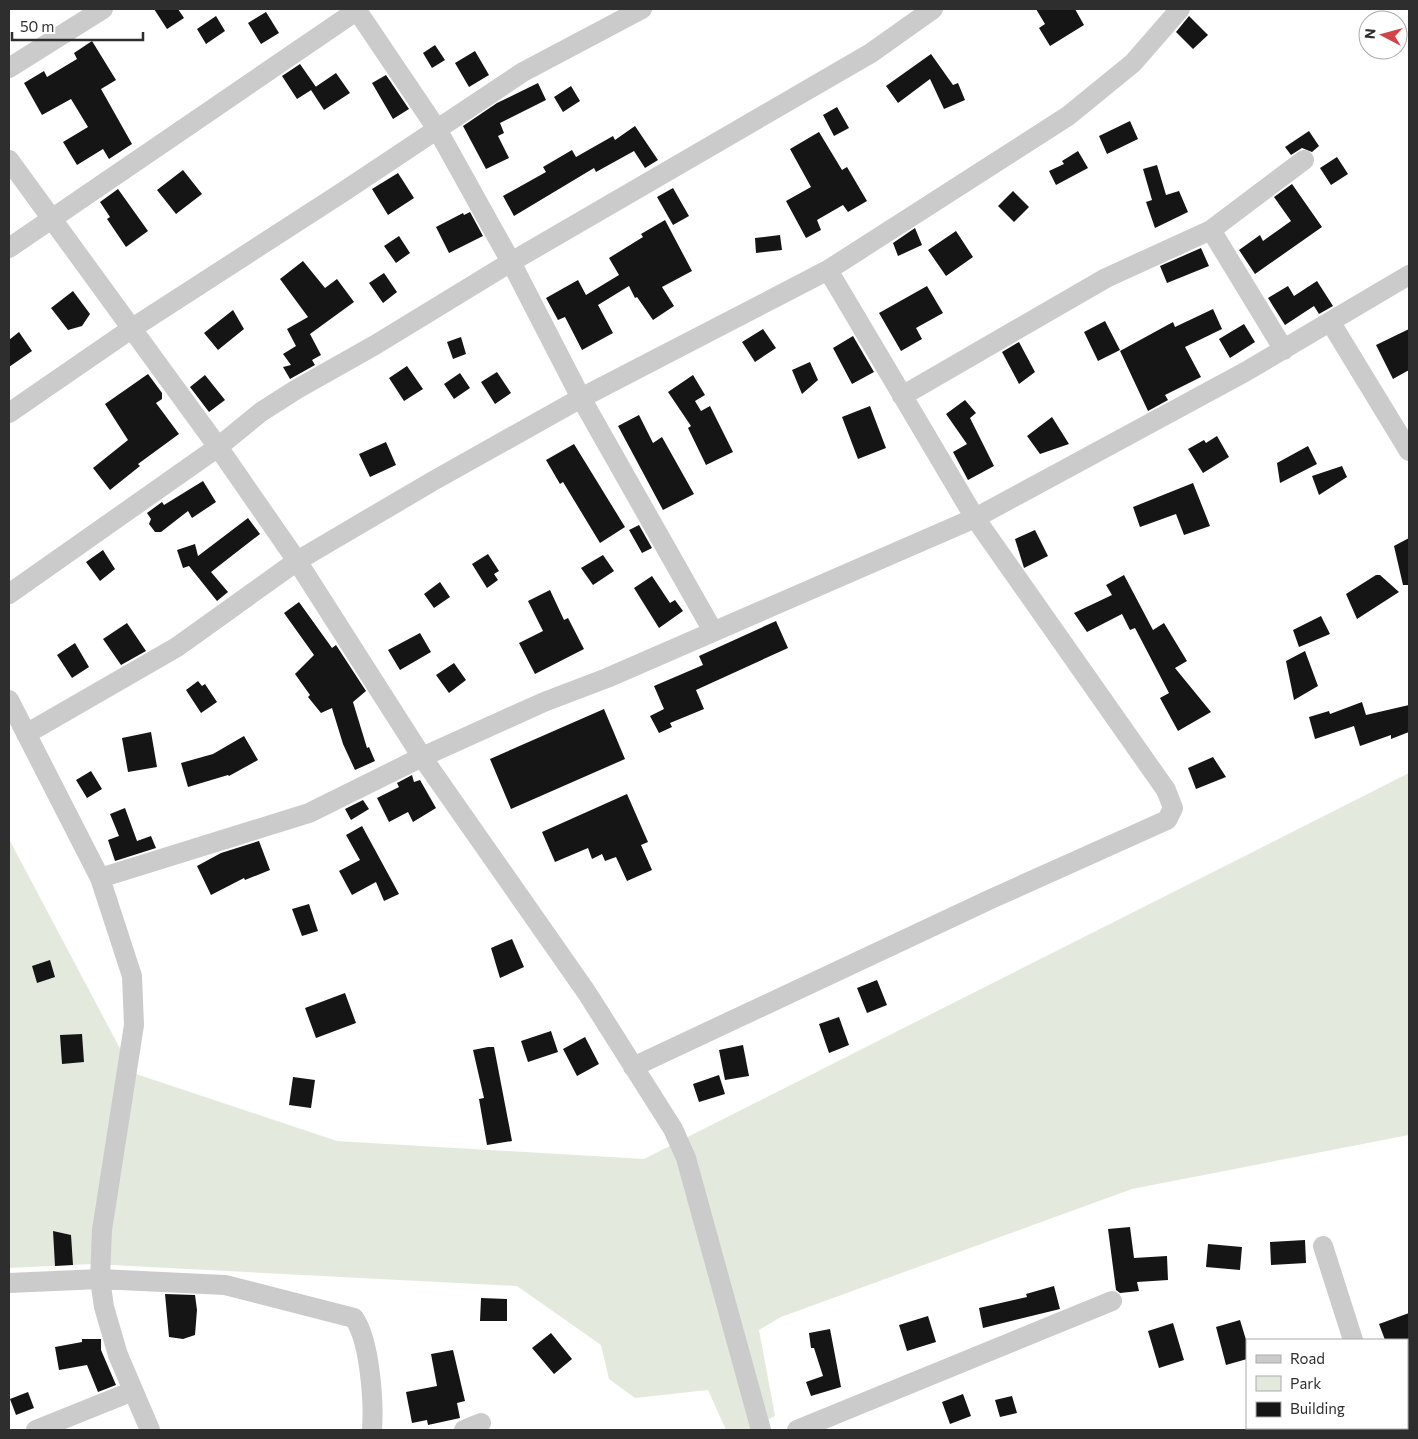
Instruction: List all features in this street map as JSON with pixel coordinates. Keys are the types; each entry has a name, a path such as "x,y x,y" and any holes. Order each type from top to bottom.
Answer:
{"street":[{"path":"9,68 103,9"},
{"path":"9,248 357,9 437,129 582,398 713,631"},
{"path":"9,413 130,329 343,192 523,72 642,9"},
{"path":"9,594 218,447 261,412 297,389 375,345 510,262 871,53 933,9"},
{"path":"26,734 176,647 297,562 433,480 582,398 828,270 1068,116 1133,63 1180,9"},
{"path":"9,160 130,329 218,447 297,562 422,757 587,993 673,1129 686,1158 761,1430"},
{"path":"902,396 1106,278 1211,230 1304,160"},
{"path":"1211,230 1284,350"},
{"path":"633,1067 991,899 1167,820 1174,808 1166,790 975,518 828,270"},
{"path":"100,878 202,845 290,821 422,757 975,518 1284,350 1409,275"},
{"path":"1330,323 1409,451"},
{"path":"9,700 100,878 132,976 134,1024 102,1230 100,1279 104,1307 118,1356 150,1430"},
{"path":"1323,1246 1354,1339"},
{"path":"9,1283 100,1279 225,1285 354,1318 361,1328 374,1398 372,1430"},
{"path":"797,1430 1112,1301"},
{"path":"36,1430 133,1391"}],"green space":[{"path":"1409,773 1409,1135 1132,1189 781,1317 759,1330 775,1416 749,1430 726,1430 708,1390 635,1398 609,1379 601,1345 517,1286 92,1264 9,1268 9,839 133,1073 337,1141 644,1159"}],"building":[{"path":"154,9 178,9 184,18 167,29"},
{"path":"1036,9 1075,9 1084,25 1050,46 1039,28 1045,24"},
{"path":"266,12 279,33 261,44 248,23"},
{"path":"216,16 225,31 206,44 197,29"},
{"path":"1189,16 1208,35 1193,49 1176,32"},
{"path":"92,41 116,80 101,89 132,144 109,159 103,149 77,165 63,142 88,127 71,99 42,115 24,83 44,71 47,77 77,59 74,53"},
{"path":"435,45 445,60 432,68 423,53"},
{"path":"475,51 489,75 469,87 455,63"},
{"path":"931,54 953,85 958,83 965,100 944,109 930,79 898,103 886,86"},
{"path":"300,64 316,87 297,99 282,76"},
{"path":"336,73 350,93 324,110 311,90"},
{"path":"386,75 409,109 393,119 372,83"},
{"path":"538,83 546,100 500,123 504,133 498,136 509,158 486,169 463,126 497,103"},
{"path":"571,86 580,101 563,112 554,97"},
{"path":"837,107 849,128 834,136 823,115"},
{"path":"1130,121 1138,139 1107,154 1099,136"},
{"path":"635,126 658,160 645,168 634,151 596,172 594,168 514,216 503,196 546,172 543,167 572,150 576,157 613,136 615,140"},
{"path":"1309,131 1319,146 1312,152 1302,148 1291,155 1285,147"},
{"path":"819,132 842,170 847,167 867,201 848,212 843,205 817,220 821,230 806,238 786,201 811,187 790,149"},
{"path":"1078,151 1088,168 1056,185 1049,171 1064,164 1062,161"},
{"path":"1337,157 1348,174 1331,185 1320,168"},
{"path":"1157,165 1166,195 1179,191 1188,212 1155,228 1146,202 1152,200 1143,169"},
{"path":"183,170 202,194 176,214 157,190"},
{"path":"398,173 414,198 388,215 372,189"},
{"path":"1292,184 1322,227 1255,274 1239,250 1260,235 1263,241 1291,221 1274,197"},
{"path":"673,188 689,216 673,225 657,197"},
{"path":"118,189 148,231 126,247 107,219 110,217 100,202"},
{"path":"1013,191 1029,207 1014,222 998,206"},
{"path":"470,212 483,236 449,253 436,227 463,213 464,215"},
{"path":"665,220 692,271 662,287 674,306 653,320 637,297 635,298 629,286 598,305 613,333 582,350 565,317 558,320 546,298 578,280 586,295 619,275 609,258 643,237 641,234"},
{"path":"915,228 922,245 898,256 893,243"},
{"path":"956,231 973,257 946,276 928,250"},
{"path":"780,235 782,250 756,253 755,238"},
{"path":"399,236 410,253 396,263 384,246"},
{"path":"1201,248 1209,266 1167,283 1160,266"},
{"path":"303,261 325,288 337,279 354,302 310,334 321,355 312,360 315,365 290,379 283,367 291,365 283,354 296,346 287,329 308,317 280,279"},
{"path":"384,273 397,292 383,303 369,283"},
{"path":"1317,281 1333,306 1319,314 1314,306 1285,325 1268,298 1288,286 1294,296"},
{"path":"927,286 943,313 916,328 922,339 901,351 879,313"},
{"path":"73,291 90,314 82,326 68,330 51,308"},
{"path":"1213,309 1222,329 1185,347 1201,377 1165,395 1168,400 1148,411 1120,351 1173,322 1175,327"},
{"path":"233,310 244,329 218,350 204,333"},
{"path":"1105,321 1120,350 1098,361 1084,332"},
{"path":"1244,324 1255,342 1230,358 1219,339"},
{"path":"763,329 776,348 755,362 742,342"},
{"path":"1409,329 1409,370 1393,379 1376,345"},
{"path":"19,332 32,351 9,367 9,340"},
{"path":"853,336 874,372 852,384 833,348"},
{"path":"461,337 466,354 453,359 447,342"},
{"path":"1019,342 1035,372 1019,384 1002,352"},
{"path":"810,362 818,380 802,394 792,370"},
{"path":"407,366 423,389 404,401 389,378"},
{"path":"497,372 511,393 495,404 481,382"},
{"path":"460,373 470,388 454,399 444,384"},
{"path":"148,374 162,393 162,399 156,403 179,434 138,464 140,466 110,490 93,468 128,440 105,404"},
{"path":"205,375 225,400 209,412 190,387"},
{"path":"693,375 705,395 695,401 701,411 710,406 733,452 706,465 688,428 691,426 668,392"},
{"path":"965,400 976,413 970,418 994,466 968,480 953,452 967,444 946,414"},
{"path":"870,406 886,448 858,459 842,417"},
{"path":"639,415 653,443 662,437 694,494 663,510 618,426"},
{"path":"1052,417 1069,444 1040,454 1027,436"},
{"path":"1217,436 1229,457 1203,473 1188,449 1204,440 1206,443"},
{"path":"386,442 396,465 370,477 359,454"},
{"path":"574,444 625,527 600,543 563,482 560,484 546,460"},
{"path":"1308,446 1317,464 1280,483 1277,463"},
{"path":"1342,466 1347,477 1319,495 1312,476"},
{"path":"203,481 216,502 192,518 188,511 161,532 155,532 149,524 151,519 147,513 162,502 164,505"},
{"path":"1193,483 1210,526 1184,535 1176,514 1140,527 1133,507"},
{"path":"248,518 260,534 211,572 228,592 217,601 189,566 183,568 177,550 195,544 198,556"},
{"path":"639,525 652,548 642,553 629,530"},
{"path":"1035,530 1048,556 1024,568 1015,539"},
{"path":"1409,538 1409,585 1403,585 1394,546"},
{"path":"103,550 115,569 100,581 86,562"},
{"path":"488,554 499,571 494,574 498,580 487,588 472,564"},
{"path":"603,555 614,571 593,585 581,568"},
{"path":"1124,575 1153,630 1164,623 1187,661 1175,668 1211,712 1178,731 1160,698 1169,693 1135,628 1130,630 1122,614 1087,632 1074,613 1112,595 1106,585"},
{"path":"1376,575 1380,575 1399,592 1357,619 1346,594"},
{"path":"652,576 670,603 675,600 683,611 659,628 634,588"},
{"path":"440,582 450,597 434,608 424,594"},
{"path":"550,590 564,620 568,618 584,649 535,674 519,643 543,631 528,601"},
{"path":"299,602 332,648 336,645 366,691 353,702 367,748 369,747 375,761 355,770 343,744 332,708 321,713 308,697 310,695 295,674 314,655 284,613"},
{"path":"1321,616 1330,634 1299,647 1293,630"},
{"path":"776,621 788,648 696,690 704,709 670,723 672,727 659,733 650,716 664,709 654,686 703,665 699,656"},
{"path":"127,623 146,651 121,665 103,639"},
{"path":"420,633 431,652 400,670 388,650"},
{"path":"75,643 89,667 72,678 57,655"},
{"path":"1305,651 1318,686 1294,700 1286,661"},
{"path":"454,663 466,680 449,693 436,675"},
{"path":"198,681 202,686 205,684 217,702 201,713 186,690"},
{"path":"1362,702 1366,715 1409,705 1409,732 1391,739 1391,735 1360,746 1354,726 1315,739 1309,717 1329,711 1330,714"},
{"path":"604,709 625,759 511,809 490,759"},
{"path":"151,732 157,767 128,772 122,738"},
{"path":"244,736 258,760 229,776 188,787 181,763 213,754"},
{"path":"1213,757 1226,777 1196,789 1188,768"},
{"path":"91,771 102,789 87,798 76,780"},
{"path":"412,775 414,782 420,780 436,808 413,822 408,812 389,822 377,798 399,787 397,783"},
{"path":"627,794 648,842 641,845 652,870 627,881 616,857 605,861 602,854 592,859 588,848 555,862 542,832"},
{"path":"363,800 369,809 351,820 345,809"},
{"path":"125,808 137,841 151,836 156,848 115,861 108,840 119,836 110,814"},
{"path":"362,826 399,894 384,901 376,882 352,895 339,871 360,860 346,835"},
{"path":"259,841 270,870 245,880 244,878 211,895 197,866 221,853"},
{"path":"309,904 318,931 302,936 292,909"},
{"path":"512,939 524,967 500,978 491,948"},
{"path":"50,960 55,977 37,983 32,966"},
{"path":"877,980 887,1005 867,1013 857,988"},
{"path":"345,993 356,1023 316,1038 305,1008"},
{"path":"839,1017 849,1045 829,1053 819,1024"},
{"path":"551,1031 558,1052 528,1062 521,1041"},
{"path":"82,1034 84,1062 62,1064 60,1035"},
{"path":"585,1037 599,1064 577,1076 563,1049"},
{"path":"743,1045 749,1076 725,1080 719,1050"},
{"path":"494,1047 512,1141 487,1145 479,1099 484,1098 473,1050"},
{"path":"719,1075 725,1094 699,1102 693,1084"},
{"path":"293,1077 315,1080 311,1108 289,1105"},
{"path":"1130,1227 1134,1258 1167,1256 1168,1280 1137,1282 1139,1291 1120,1293 1116,1290 1108,1229"},
{"path":"53,1231 71,1235 73,1265 55,1266"},
{"path":"1305,1240 1306,1263 1271,1265 1270,1242"},
{"path":"1208,1244 1242,1247 1240,1270 1206,1267"},
{"path":"1054,1286 1060,1309 983,1328 979,1308 1027,1297 1026,1294"},
{"path":"165,1294 195,1295 197,1310 195,1335 183,1339 169,1337"},
{"path":"481,1298 507,1299 507,1321 480,1321"},
{"path":"1409,1313 1409,1340 1385,1339 1379,1324"},
{"path":"928,1316 936,1342 907,1351 899,1325"},
{"path":"1240,1320 1246,1340 1246,1359 1226,1365 1216,1327"},
{"path":"1173,1323 1184,1360 1159,1368 1148,1331"},
{"path":"830,1329 841,1387 811,1396 806,1382 823,1376 814,1348 811,1348 809,1333"},
{"path":"551,1333 572,1359 554,1374 532,1348"},
{"path":"82,1339 101,1339 101,1350 116,1385 98,1392 87,1365 59,1370 55,1347 82,1342"},
{"path":"453,1350 465,1401 457,1403 460,1418 428,1425 427,1420 412,1423 406,1392 437,1386 431,1354"},
{"path":"28,1392 34,1408 16,1415 10,1399"},
{"path":"963,1394 971,1416 950,1424 942,1402"},
{"path":"1012,1396 1017,1413 1000,1417 995,1400"}]}
